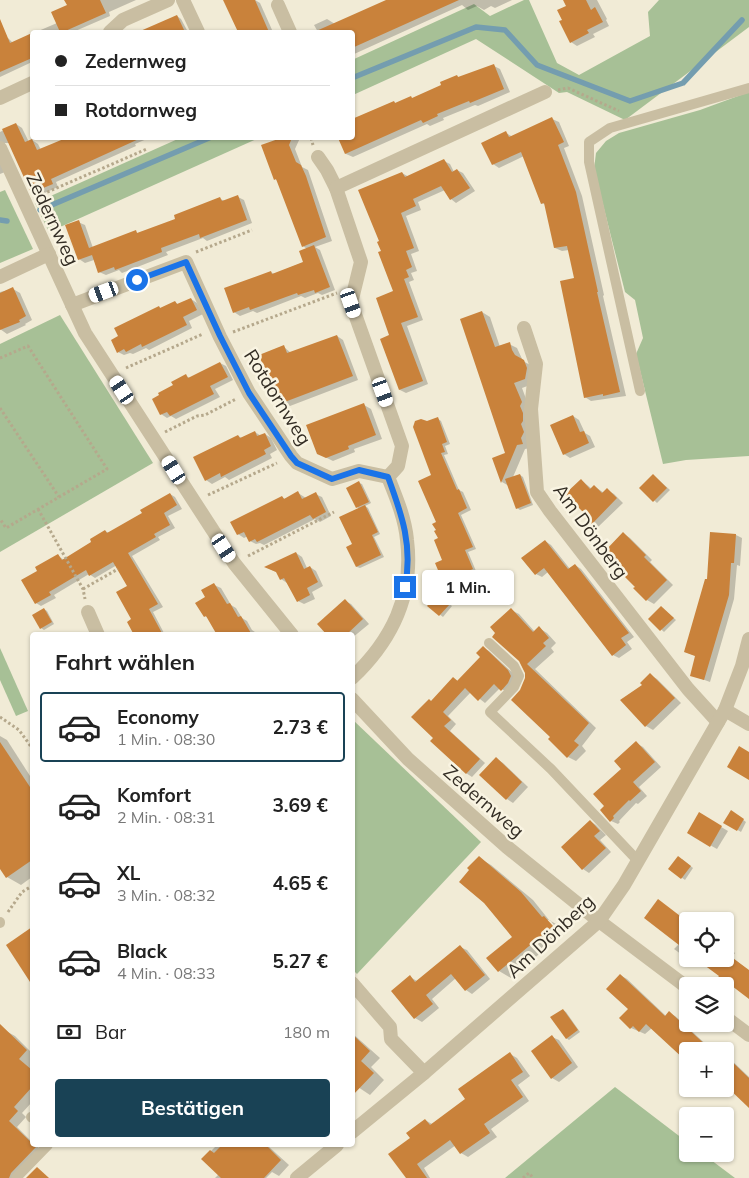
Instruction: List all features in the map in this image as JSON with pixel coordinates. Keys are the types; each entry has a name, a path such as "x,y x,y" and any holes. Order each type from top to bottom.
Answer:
{"street":[{"path":"112,30 123,20 168,0"},
{"path":"183,0 197,30"},
{"path":"281,2 289,30"},
{"path":"0,98 30,84"},
{"path":"336,188 545,92"},
{"name":"Zedernweg","path":"0,148 85,333 234,563 290,632"},
{"path":"318,157 336,188 361,262 351,303 402,446 398,466 388,477 402,513 407,539 408,572 403,602 392,629 371,660 355,675"},
{"path":"0,277 48,254"},
{"path":"72,304 186,262"},
{"name":"Rotdornweg","path":"186,262 249,393 297,463 332,479 359,470 388,477"},
{"name":"Am Dönberg","path":"524,328 536,364 531,409 537,492 688,689 721,716"},
{"path":"88,612 97,632"},
{"name":"Am Dönberg","path":"355,1130 424,1073 599,921 624,886 721,716 745,668 749,639"},
{"name":"Zedernweg","path":"355,703 408,759 507,846 599,921 679,981"},
{"path":"721,716 749,724"},
{"path":"355,986 390,1027 391,1039 424,1073"},
{"path":"734,1024 749,1035"},
{"path":"300,1177 335,1147"}],"lane":[{"path":"640,391 589,162 589,142 610,128 749,88"},
{"path":"489,643 514,666 519,676 514,687 490,712 551,769 638,861"},
{"path":"16,1178 46,1147"}],"path":[{"path":"545,92 568,88 639,120"},
{"path":"24,202 147,148"},
{"path":"186,262 191,254 252,230"},
{"path":"112,374 218,332 338,293 354,292"},
{"path":"0,358 28,346 107,469 6,528 0,519"},
{"path":"153,437 197,416 205,415 249,393"},
{"path":"0,408 59,497"},
{"path":"194,502 291,456"},
{"path":"38,509 83,589 88,612"},
{"path":"234,563 334,512"},
{"path":"83,589 118,569"},
{"path":"0,717 19,730 30,745"},
{"path":"0,923 22,892 30,887"},
{"path":"523,1178 529,1173 534,1178"}],"green space":[{"path":"524,0 529,0 557,63 579,75 650,36 648,12 659,0 749,0 749,27 625,120 567,92 559,93 476,39 355,94 355,59 474,4 490,16"},
{"path":"749,92 749,456 686,460 663,464 636,354 643,338 635,300 625,292 594,169 596,153 606,141 619,133 700,110"},
{"path":"176,140 255,140 49,232 35,203"},
{"path":"5,190 33,249 0,263 0,192"},
{"path":"60,315 153,463 0,552 0,344"},
{"path":"0,648 28,711 16,716 0,680"},
{"path":"355,722 481,842 357,974 355,972"},
{"path":"615,1087 679,1136 679,1162 714,1162 735,1178 505,1178"}],"building":[{"path":"64,0 100,0 106,13 68,30 59,30 51,12 67,5"},
{"path":"223,0 255,0 268,30 237,30"},
{"path":"386,0 459,0 355,47 355,30 318,30"},
{"path":"563,0 586,0 591,10 595,7 603,22 587,30 589,33 570,43 559,21 562,20 557,10 566,6"},
{"path":"177,15 184,30 143,30"},
{"path":"0,19 10,43 30,34 30,59 0,72"},
{"path":"494,64 504,89 437,114 438,116 423,123 421,120 345,154 339,140 355,140 355,118 394,101 395,103 411,96 412,98 441,85 440,82 457,75 458,77"},
{"path":"552,117 564,142 558,145 576,192 620,392 603,396 603,394 584,398 560,281 574,278 567,246 554,248 544,203 541,204 521,152 492,165 481,143 506,131 509,137"},
{"path":"16,123 25,142 32,140 37,150 61,140 137,140 51,179 53,184 31,193 2,129"},
{"path":"275,140 291,140 289,145 296,162 301,165 306,176 326,237 302,247 261,145"},
{"path":"444,159 452,172 457,169 470,188 450,200 441,186 413,199 416,206 401,213 414,248 406,251 412,267 406,270 409,277 404,279 418,317 401,323 423,381 399,390 380,339 389,335 376,298 393,291 378,252 381,251 377,242 379,241 358,190 402,172 405,177"},
{"path":"238,195 247,220 200,238 199,234 161,248 162,252 115,270 114,267 98,273 92,255 78,260 65,225 79,220 89,248 136,230 137,233 175,219 174,215 220,197 222,201"},
{"path":"314,245 330,287 315,293 314,290 298,295 297,293 250,310 249,307 233,313 224,288 271,271 272,274 303,262 299,251"},
{"path":"13,287 26,316 19,320 20,322 0,330 0,293"},
{"path":"191,298 197,310 183,317 187,325 142,347 141,344 126,352 124,349 117,353 111,340 118,336 114,328 159,306 160,308 175,301 177,304"},
{"path":"482,311 495,347 510,342 515,355 524,360 527,368 525,379 514,383 522,402 520,406 523,413 521,424 524,432 521,438 523,444 517,445 501,483 492,458 505,453 460,319"},
{"path":"337,335 353,376 282,403 278,391 273,392 259,355 284,345 287,353"},
{"path":"220,362 228,377 210,386 214,394 170,416 167,412 160,415 152,399 159,395 158,393 173,385 171,382 186,374 188,378"},
{"path":"364,403 376,435 348,446 349,449 326,458 317,454 306,425"},
{"path":"573,415 580,432 584,431 589,443 563,455 550,425"},
{"path":"438,417 447,442 442,444 445,452 441,453 467,508 458,513 473,547 465,550 473,569 443,582 435,563 442,560 434,540 438,538 432,524 436,522 418,481 431,475 413,427 415,421 421,419 427,421"},
{"path":"255,431 257,436 265,433 271,446 264,450 266,454 221,477 220,473 205,481 193,457 238,435 240,438"},
{"path":"520,474 531,503 516,509 505,479"},
{"path":"653,474 667,488 653,502 639,488"},
{"path":"581,479 590,489 594,485 602,493 607,488 617,498 591,525 581,514 583,512 565,494"},
{"path":"359,481 369,502 356,508 346,488"},
{"path":"298,491 302,499 316,492 326,512 313,519 310,515 257,542 255,539 249,542 244,532 237,535 230,522 282,496 284,499"},
{"path":"170,493 177,505 164,513 170,525 154,534 156,537 128,553 158,604 149,609 161,632 132,632 127,622 131,619 116,592 127,586 113,562 89,576 86,570 49,592 51,595 35,604 21,580 37,571 35,567 58,554 62,560 91,542 90,539 105,530 107,533 142,513 140,510"},
{"path":"365,505 378,532 372,535 381,555 356,567 346,547 352,544 339,517"},
{"path":"623,532 667,580 646,601 633,588 635,587 625,577 627,575 620,566 605,551"},
{"path":"710,532 736,534 734,563 731,563 729,595 704,680 690,676 695,656 684,652 705,579 707,579"},
{"path":"545,540 568,569 575,564 629,633 621,638 626,645 612,656 544,568 535,575 521,558"},
{"path":"296,552 304,569 310,566 318,582 307,588 310,595 297,602 284,578 280,580 276,572 264,567"},
{"path":"214,583 227,604 230,603 238,617 241,616 250,632 215,632 206,616 204,617 195,603 205,597 201,590"},
{"path":"438,593 450,604 439,616 427,606"},
{"path":"345,599 363,619 349,632 324,632 317,624"},
{"path":"661,606 674,618 660,631 648,619"},
{"path":"44,608 52,622 40,629 32,615"},
{"path":"511,608 533,632 539,626 549,638 543,643 546,646 527,664 589,723 574,741 579,745 567,758 548,739 550,737 511,700 520,690 525,673 519,661 492,637 495,633 490,627"},
{"path":"483,646 508,670 511,676 501,691 494,684 478,701 465,688 443,712 451,720 444,726 480,759 466,774 430,741 433,738 411,717 429,699 431,701 453,677 457,681 480,657 476,653"},
{"path":"650,673 675,698 645,727 620,700 642,685 640,683"},
{"path":"636,741 655,762 633,782 641,791 613,816 614,818 610,822 600,810 604,806 593,794 621,769 614,761"},
{"path":"0,742 30,787 30,861 6,878 0,869"},
{"path":"739,746 749,752 749,780 727,767"},
{"path":"496,757 522,782 506,800 479,775"},
{"path":"731,810 744,819 737,831 723,823"},
{"path":"699,812 722,826 710,847 687,833"},
{"path":"590,820 600,831 594,836 606,848 582,870 561,847"},
{"path":"479,856 521,892 542,917 544,916 553,926 498,972 486,958 512,937 484,903 459,882 469,870 467,868"},
{"path":"678,856 691,866 681,879 668,869"},
{"path":"658,899 679,915 679,945 644,918"},
{"path":"30,928 30,982 6,945"},
{"path":"460,945 485,975 465,991 451,974 426,995 433,1004 414,1019 391,991 410,975 415,982"},
{"path":"734,959 749,970 749,999 734,988 734,977 719,976 707,967 734,967"},
{"path":"620,974 665,1016 669,1011 679,1020 679,1032 692,1032 702,1042 679,1042 679,1054 646,1024 639,1032 633,1026 630,1029 619,1018 628,1009 606,989"},
{"path":"563,1009 578,1030 566,1039 550,1017"},
{"path":"0,1024 27,1050 19,1059 30,1068 30,1089 14,1107 18,1111 9,1121 30,1141 30,1147 36,1147 11,1173 9,1178 0,1178"},
{"path":"552,1035 572,1063 551,1079 531,1051"},
{"path":"355,1037 370,1051 361,1061 374,1073 355,1093"},
{"path":"510,1052 523,1072 511,1080 523,1097 484,1124 490,1133 460,1154 450,1140 417,1164 427,1178 406,1178 388,1154 410,1138 406,1133 425,1119 430,1125 465,1099 458,1089"},
{"path":"734,1064 749,1078 749,1108 734,1094"},
{"path":"220,1147 268,1147 281,1160 264,1178 221,1178 201,1159 210,1150 214,1153"},
{"path":"37,1167 49,1178 26,1178"}],"waterway":[{"path":"355,77 476,27 505,30 537,65 630,101 683,83 742,20"},
{"path":"40,210 204,140"},
{"path":"0,220 7,221"}],"route":[{"path":"137,280 186,262 249,393 297,463 332,479 359,470 388,477 402,513 407,539 408,572 405,587"}]}
